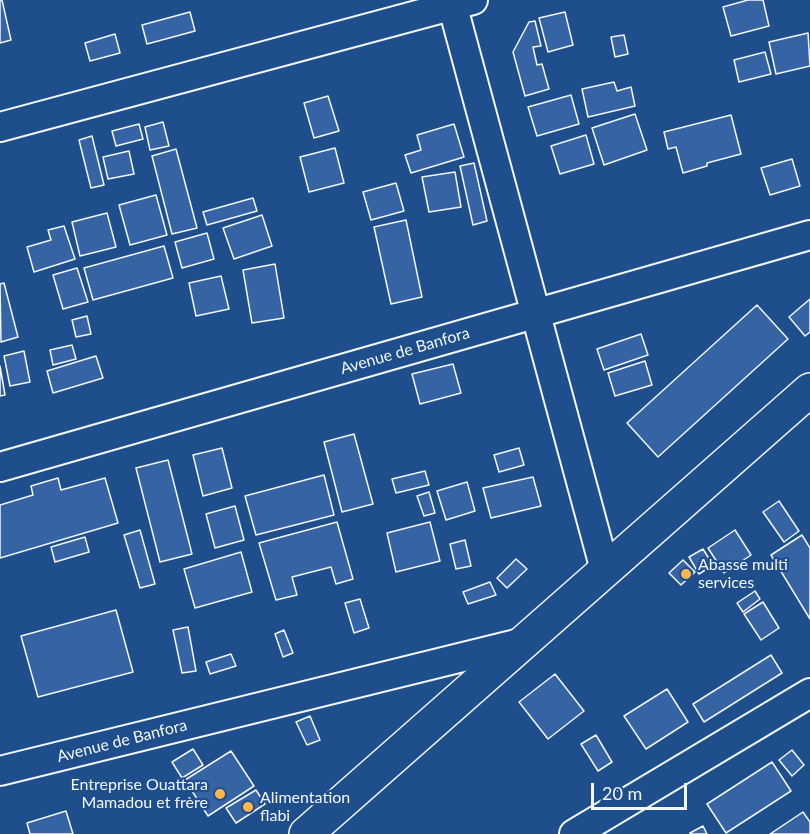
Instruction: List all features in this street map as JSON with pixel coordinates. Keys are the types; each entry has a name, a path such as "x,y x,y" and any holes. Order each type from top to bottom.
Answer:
{"main road":[{"name":"Avenue de Banfora","path":"306,834 810,390"}],"street":[{"path":"0,127 459,2 537,314 605,570"},
{"name":"Avenue de Banfora","path":"0,467 810,235"},
{"name":"Avenue de Banfora","path":"0,771 524,642"},
{"path":"574,834 810,693"}],"building":[{"path":"0,0 2,0 11,40 0,43"},
{"path":"748,0 763,0 769,26 731,36 723,7"},
{"path":"190,12 195,31 147,44 142,25"},
{"path":"565,12 573,45 548,52 539,18"},
{"path":"535,21 541,46 533,47 537,65 542,64 549,89 525,96 513,52 529,22"},
{"path":"808,33 810,66 776,74 769,42"},
{"path":"115,34 120,53 90,61 85,43"},
{"path":"624,35 628,54 615,57 611,37"},
{"path":"765,52 771,74 739,82 734,60"},
{"path":"614,82 617,91 631,87 635,106 588,117 582,89"},
{"path":"571,95 579,124 537,136 528,107"},
{"path":"328,96 339,131 314,138 304,103"},
{"path":"635,114 647,150 604,165 592,128"},
{"path":"731,115 741,154 707,163 707,166 683,173 676,147 668,149 664,132"},
{"path":"163,122 169,146 150,150 145,127"},
{"path":"139,124 143,139 116,146 112,131"},
{"path":"454,124 464,157 411,173 405,155 421,150 417,135"},
{"path":"586,135 594,164 560,174 551,146"},
{"path":"92,136 104,185 91,188 79,140"},
{"path":"335,148 344,183 309,192 300,157"},
{"path":"176,149 197,228 172,234 152,156"},
{"path":"129,151 134,174 108,179 103,157"},
{"path":"792,159 800,186 770,195 761,168"},
{"path":"474,163 487,221 473,225 460,166"},
{"path":"455,172 461,207 429,212 422,177"},
{"path":"396,183 404,211 371,220 363,192"},
{"path":"156,195 167,235 130,245 119,205"},
{"path":"253,198 257,211 207,225 203,212"},
{"path":"107,213 116,247 80,256 72,222"},
{"path":"262,215 272,246 234,259 223,228"},
{"path":"406,220 422,297 391,304 374,227"},
{"path":"64,226 75,259 34,272 27,247 51,240 48,230"},
{"path":"207,233 214,259 182,268 175,242"},
{"path":"164,246 173,278 93,300 84,268"},
{"path":"275,264 284,318 252,323 243,270"},
{"path":"77,268 88,302 63,309 53,275"},
{"path":"221,276 229,309 196,316 189,283"},
{"path":"4,283 18,337 1,342 0,284"},
{"path":"810,299 810,332 805,336 789,317"},
{"path":"757,305 788,339 658,457 627,423"},
{"path":"87,316 91,334 76,337 72,320"},
{"path":"641,334 648,355 604,370 597,349"},
{"path":"72,345 76,359 53,365 50,350"},
{"path":"24,351 30,382 10,386 4,356"},
{"path":"96,356 103,378 53,393 47,371"},
{"path":"645,361 652,385 615,396 608,373"},
{"path":"453,364 461,393 420,404 412,374"},
{"path":"0,366 5,395 0,396"},
{"path":"354,434 373,504 342,512 324,442"},
{"path":"222,448 232,488 203,496 193,455"},
{"path":"519,448 524,465 499,472 494,455"},
{"path":"168,460 192,554 160,562 136,468"},
{"path":"425,471 429,485 396,493 392,479"},
{"path":"324,475 334,515 256,535 245,496"},
{"path":"533,477 541,506 491,518 483,488"},
{"path":"58,478 61,490 105,478 118,523 0,558 0,505 33,495 31,486"},
{"path":"467,482 475,511 446,520 437,491"},
{"path":"429,492 435,513 424,516 417,496"},
{"path":"779,501 799,531 784,542 763,512"},
{"path":"235,506 244,540 215,548 206,514"},
{"path":"337,522 353,579 336,584 331,567 292,577 297,595 276,600 259,543"},
{"path":"430,522 440,561 396,572 387,533"},
{"path":"140,530 155,584 140,588 124,535"},
{"path":"735,530 751,555 724,573 708,548"},
{"path":"802,535 810,548 810,619 771,555"},
{"path":"85,537 89,552 55,562 51,547"},
{"path":"465,540 471,566 456,569 450,544"},
{"path":"703,549 713,565 699,574 689,557"},
{"path":"241,552 252,592 195,608 184,569"},
{"path":"516,559 527,569 507,588 497,578"},
{"path":"683,560 695,572 681,585 669,573"},
{"path":"490,582 496,595 468,604 463,592"},
{"path":"755,591 760,599 743,612 737,603"},
{"path":"360,599 369,628 354,633 345,603"},
{"path":"763,602 779,628 761,640 744,614"},
{"path":"116,610 133,672 38,697 21,636"},
{"path":"188,627 196,671 182,673 173,630"},
{"path":"284,630 293,653 283,657 275,634"},
{"path":"231,654 236,666 210,674 206,662"},
{"path":"771,655 782,673 704,722 693,704"},
{"path":"555,674 584,711 548,739 519,702"},
{"path":"667,689 688,722 646,749 624,716"},
{"path":"310,716 320,740 307,745 296,722"},
{"path":"596,735 612,762 598,771 581,744"},
{"path":"193,749 203,765 182,778 172,762"},
{"path":"792,750 804,765 792,776 779,760"},
{"path":"231,751 254,786 208,816 185,780"},
{"path":"772,762 791,791 726,833 707,804"},
{"path":"256,790 265,804 236,823 226,808"},
{"path":"66,811 73,834 30,834 27,823"},
{"path":"803,812 810,822 810,834 770,834"},
{"path":"703,826 707,834 690,834 690,833"}],"place":[{"name":"Abasse multi services","path":"686,574"},
{"name":"Entreprise Ouattara Mamadou et frère","path":"220,794"},
{"name":"Alimentation flabi","path":"248,807"}]}
